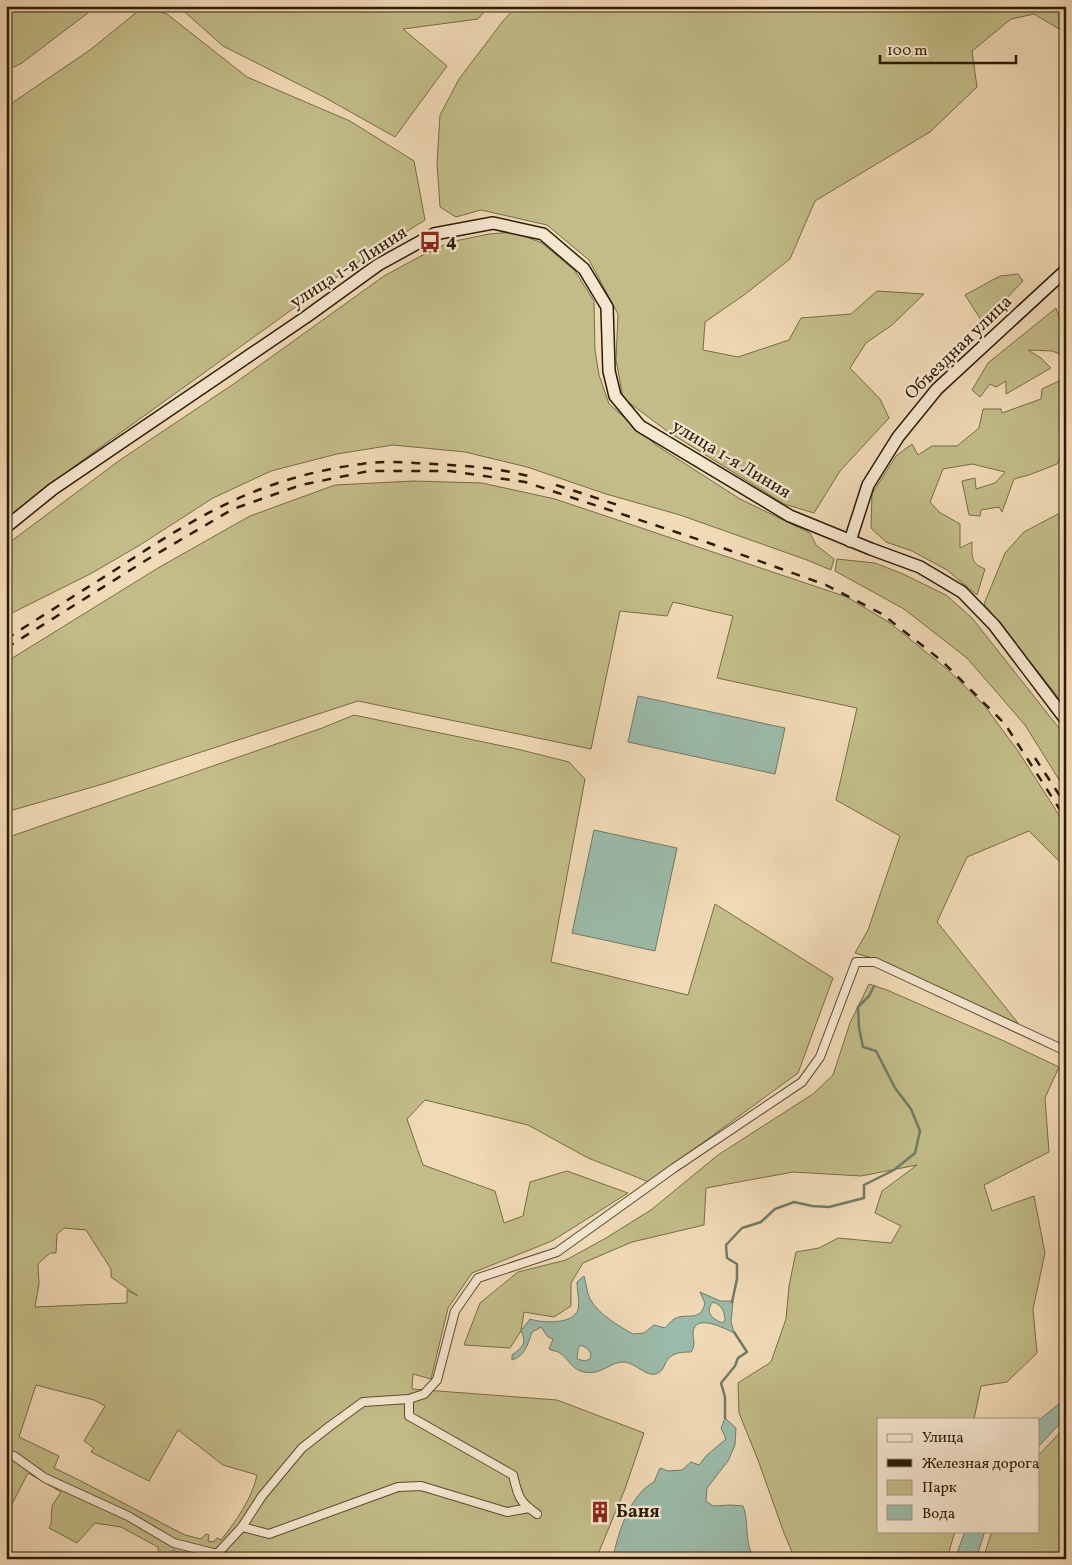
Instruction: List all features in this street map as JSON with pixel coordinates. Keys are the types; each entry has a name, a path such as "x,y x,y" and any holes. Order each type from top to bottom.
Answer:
{"street":[{"name":"улица 1-я Линия","path":"6,527 53,488 306,317 378,266 434,234 493,223 543,234 584,268 607,307 609,371 615,396 640,426 790,516 920,567 962,592 994,624 1066,720"},
{"name":"Объездная улица","path":"850,541 868,485 898,436 937,389 1066,270"},
{"path":"14,1456 45,1478 128,1516 174,1543 215,1556 242,1527 262,1496 302,1448 364,1402 409,1398 424,1394 438,1380 455,1311 478,1278 557,1252 691,1156 802,1082 820,1057 856,962 875,962 1066,1051"},
{"path":"409,1398 409,1416 513,1475 519,1498 538,1514"},
{"path":"242,1527 269,1534 398,1487 421,1486 507,1512 529,1508"}],"green space":[{"path":"6,6 97,6 22,63 6,71"},
{"path":"178,6 489,6 478,19 403,29 447,66 395,137 324,97 223,46"},
{"path":"517,6 1066,6 1066,33 1034,14 1011,19 972,51 977,87 930,132 815,201 790,259 744,295 705,322 703,350 738,357 789,340 801,318 851,314 877,291 924,294 892,325 866,343 850,368 880,399 889,418 840,471 814,513 784,504 667,431 623,398 616,360 618,314 589,260 547,225 481,210 456,217 440,207 437,163 440,115 459,79 503,21"},
{"path":"143,7 167,14 247,77 350,121 414,161 425,220 354,265 91,454 6,518 6,107 90,50"},
{"path":"514,232 542,243 575,271 594,301 595,350 599,375 609,404 656,445 740,499 810,533 816,545 834,559 831,570 680,515 606,494 527,467 465,452 393,445 337,454 271,471 213,498 92,573 6,616 6,545 120,460 235,383 384,276 450,242 489,234"},
{"path":"1018,274 1023,281 983,323 965,295 1000,276"},
{"path":"1056,308 1062,327 1066,328 1066,356 1052,351 1028,350 1041,358 1051,368 1006,394 1006,381 996,387 990,384 980,397 972,390 988,363"},
{"path":"1066,374 1066,449 1057,464 1014,479 1002,512 999,507 981,510 980,516 969,515 962,481 975,478 976,489 995,483 1005,472 972,464 943,469 930,502 939,512 960,524 960,548 972,542 974,562 985,569 977,595 947,570 912,551 886,542 871,528 872,494 896,456 912,444 918,455 932,446 957,446 979,428 983,409 1001,409 1002,413 1041,399 1042,389 1063,379"},
{"path":"414,481 482,483 555,499 847,597 890,623 947,669 984,705 1018,751 1066,826 1066,868 1029,831 967,857 937,922 1018,1023 1017,1025 886,962 855,953 868,930 900,836 836,800 857,708 717,678 733,616 673,602 667,616 620,611 591,749 358,701 103,784 6,812 6,662 158,568 250,516 335,485"},
{"path":"1058,514 1066,515 1066,707 984,604 1005,553 1024,532"},
{"path":"837,559 875,563 903,574 946,595 972,618 1066,737 1066,791 1025,725 967,658 904,609 835,571"},
{"path":"354,715 517,749 569,762 585,779 551,962 688,995 715,904 833,978 798,1073 649,1182 588,1158 528,1125 425,1100 407,1119 423,1165 495,1191 504,1223 523,1216 530,1182 567,1171 628,1193 552,1241 472,1273 448,1308 431,1379 413,1374 412,1389 557,1400 644,1433 625,1489 596,1559 196,1559 173,1550 169,1559 159,1559 158,1547 121,1527 95,1523 77,1543 49,1528 52,1506 61,1492 28,1473 10,1508 6,1512 6,838 322,728","holes":["64,1228 86,1230 111,1269 111,1277 138,1296 127,1290 127,1303 35,1307 39,1284 38,1264 50,1253 56,1253 57,1234","36,1385 94,1400 105,1406 84,1441 94,1448 91,1452 149,1481 178,1430 223,1465 257,1475 247,1501 221,1540 217,1538 214,1542 208,1541 209,1535 206,1534 201,1539 185,1535 54,1468 59,1456 19,1437"]},
{"path":"869,984 1004,1041 1059,1067 1045,1098 1049,1152 984,1185 992,1211 1034,1196 1045,1253 1033,1309 1037,1353 1007,1382 981,1386 974,1418 877,1418 877,1532 955,1532 947,1559 795,1559 739,1413 738,1383 771,1362 786,1319 789,1286 796,1252 819,1248 838,1238 891,1243 901,1226 875,1213 882,1191 917,1165 861,1176 793,1172 706,1188 704,1225 632,1242 583,1263 571,1283 571,1306 554,1317 524,1312 521,1331 510,1348 464,1345 480,1303 518,1272 566,1260 606,1238 651,1210 718,1155 813,1094 833,1075 850,1023"},
{"path":"1066,1426 1066,1559 983,1559 992,1532 1040,1532 1040,1454"}],"water":[{"path":"638,696 785,728 775,774 628,742"},
{"path":"594,830 677,848 655,951 572,933"},
{"path":"584,1276 589,1297 594,1305 610,1320 633,1334 644,1333 654,1325 665,1328 674,1319 697,1315 703,1309 705,1303 700,1292 720,1301 733,1301 731,1322 734,1333 711,1324 699,1324 695,1327 693,1333 694,1345 691,1352 672,1355 662,1370 654,1374 624,1362 619,1362 596,1372 580,1371 560,1353 549,1349 553,1339 548,1337 541,1327 532,1332 523,1353 512,1360 512,1355 524,1342 521,1331 530,1319 556,1322 575,1315 579,1307 577,1282","holes":["713,1302 722,1309 725,1320 723,1323 711,1315 709,1309","580,1345 589,1350 591,1354 590,1359 585,1361 577,1359"]},
{"path":"1066,1398 1066,1417 1040,1445 1040,1419"},
{"path":"725,1418 736,1428 735,1445 728,1461 707,1488 706,1501 713,1506 743,1506 749,1546 755,1559 613,1559 621,1527 626,1516 638,1496 654,1482 660,1468 668,1471 682,1470 691,1462 699,1465 707,1455 726,1439 721,1428"},
{"path":"965,1532 985,1532 976,1559 955,1559"}],"waterway":[{"path":"732,1302 737,1279 737,1264 727,1258 726,1245 742,1228 761,1222 775,1209 794,1202 829,1207 864,1198 864,1185 894,1170 915,1153 920,1131 911,1109 895,1088 876,1051 863,1047 859,1028 858,1007 869,996 874,986"},
{"path":"725,1418 725,1397 721,1383 735,1366 738,1358 747,1352 734,1332"}],"railway":[{"path":"6,639 192,522 253,492 307,474 371,463 389,462 485,468 535,478"},
{"path":"6,648 148,559 233,509 301,485 369,471 450,471 525,482 709,543 826,585 882,614 942,661 1005,724 1066,819"},
{"path":"556,485 618,505"},
{"path":"1035,758 1060,796"}],"place":[{"name":"4","path":"430,242"},
{"name":"Баня","path":"600,1512"}]}
